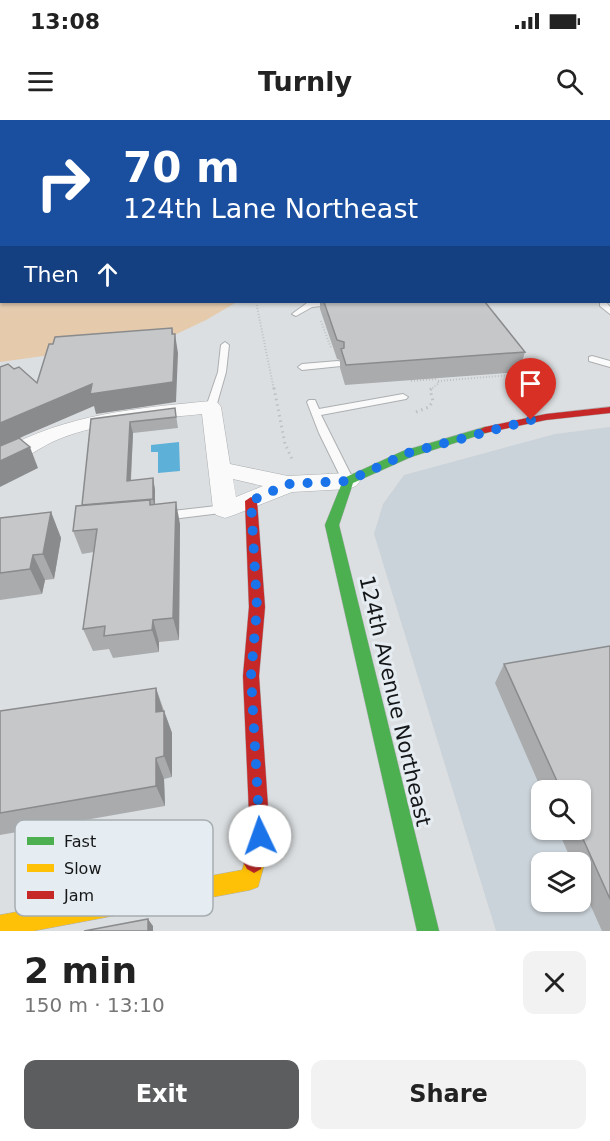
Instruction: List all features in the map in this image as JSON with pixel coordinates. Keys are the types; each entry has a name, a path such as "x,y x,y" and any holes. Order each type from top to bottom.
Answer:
{"street":[{"path":"0,461 49,435 96,420 211,407 225,509 251,501 291,476"},
{"path":"220,469 348,481 408,453 449,441 545,417 610,410"},
{"name":"124th Avenue Northeast","path":"348,481 333,525 428,931"},
{"path":"213,886 250,879 260,836 251,676 257,607 251,501"},
{"path":"0,926 53,916"}],"lane":[{"path":"296,314 310,305 330,303"},
{"path":"603,304 610,312"},
{"path":"211,407 222,372 225,345"},
{"path":"592,359 610,364"},
{"path":"302,367 337,364"},
{"path":"348,481 335,451 321,431 313,407 403,397"},
{"path":"155,517 225,509"}],"path":[{"path":"256,303 291,476"},
{"path":"321,320 337,364"},
{"path":"438,381 523,374 517,365"}],"shaded area":[{"path":"0,303 235,303 166,339 0,362"},
{"path":"610,427 610,931 496,931 374,534 383,504 404,475 555,434"}],"water":[{"path":"179,442 180,471 158,473 158,452 151,452 151,445"}],"building":[{"path":"324,303 486,303 525,352 346,365 341,349 344,348 344,342 337,340"},
{"path":"172,328 172,334 175,334 173,382 90,394 92,384 0,423 0,367 8,364 14,369 19,367 37,383 49,344 53,344 55,337"},
{"path":"175,408 176,417 130,422 127,481 153,478 153,499 82,505 91,419"},
{"path":"19,438 30,447 0,461 0,446"},
{"path":"150,500 150,505 176,502 173,618 153,620 152,630 104,636 105,626 83,629 97,529 73,531 76,506"},
{"path":"51,512 43,554 33,555 30,569 0,573 0,518"},
{"path":"610,646 610,899 591,852 583,840 591,840 591,780 556,780 504,664"},
{"path":"156,688 156,712 164,711 164,756 156,758 156,786 0,813 0,711"},
{"path":"148,919 148,931 84,931"}],"traffic: fast":[{"path":"428,931 332,525 348,481 407,454 485,430"}],"traffic: slow":[{"path":"213,886 250,879 254,862"},
{"path":"0,926 53,916"}],"traffic: jam":[{"path":"485,430 546,417 610,410"},
{"path":"251,501 257,607 251,676 260,836 254,862"}],"route":[{"path":"260,836 251,676 257,607 257,562 251,501 288,484 348,481 408,453 531,420"}]}
